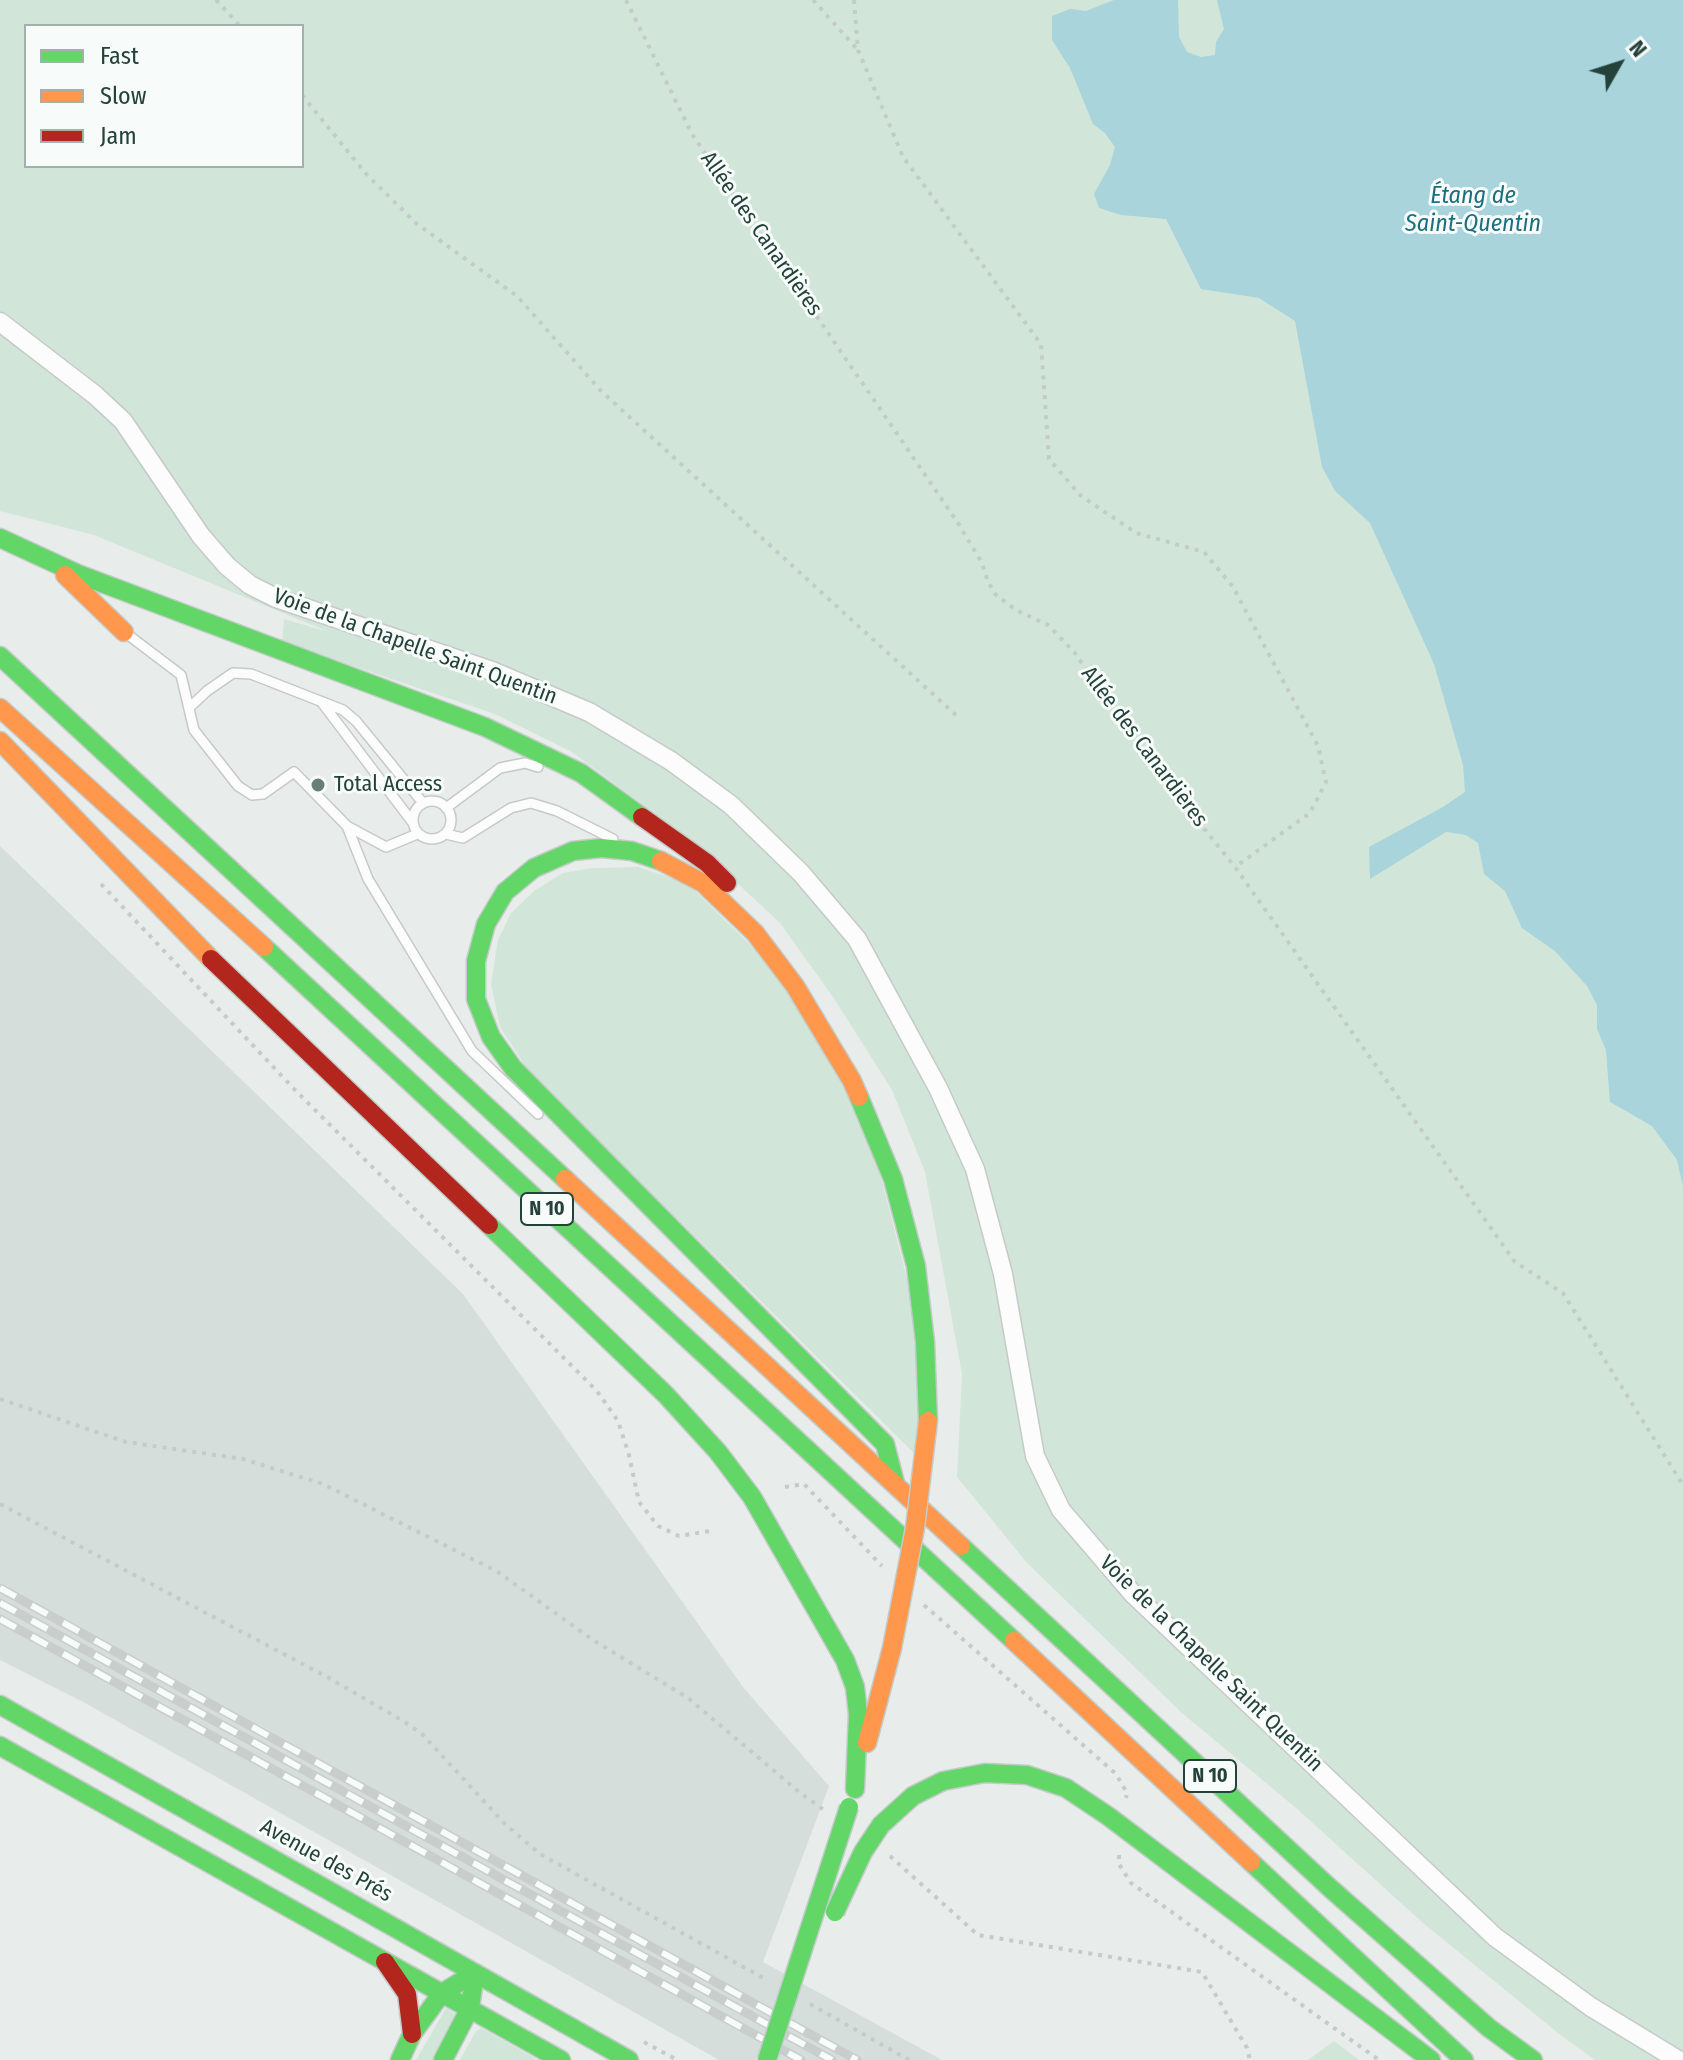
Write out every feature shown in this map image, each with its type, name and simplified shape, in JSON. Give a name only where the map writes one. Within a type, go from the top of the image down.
[{"type":"main road","points":[[0,538],[78,574],[485,727],[581,773],[707,863],[754,910],[809,977],[870,1077],[910,1177],[932,1271],[943,1351],[945,1438]]},
{"type":"main road","points":[[50,561],[124,632]]},
{"type":"main road","name":"N 10","points":[[0,656],[1330,1888],[1489,2028],[1533,2060]]},
{"type":"main road","name":"N 10","points":[[0,708],[247,932],[1464,2060]]},
{"type":"main road","points":[[0,741],[200,948],[666,1395],[718,1452],[752,1497],[845,1660],[855,1687],[858,1714],[855,1811],[833,1919],[863,1852],[881,1825],[913,1796],[943,1781],[985,1773],[1027,1775],[1066,1788],[1121,1825],[1431,2060]]},
{"type":"main road","points":[[767,2060],[855,1811],[875,1769],[898,1655],[928,1421],[925,1342],[916,1266],[893,1179],[852,1081],[795,986],[755,933],[703,883],[670,864],[632,851],[601,848],[573,851],[534,868],[505,892],[486,924],[476,961],[476,999],[491,1037],[513,1068],[885,1444],[895,1483]]},
{"type":"main road","points":[[855,1789],[931,1543],[941,1468]]},
{"type":"main road","name":"Avenue des Prés","points":[[0,1705],[629,2060]]},
{"type":"main road","points":[[0,1746],[561,2060]]},
{"type":"main road","points":[[385,1962],[407,1994],[412,2034]]},
{"type":"main road","points":[[400,2060],[412,2034],[442,1993],[475,1973]]},
{"type":"main road","points":[[443,2060],[470,2008],[475,1973]]},
{"type":"street","name":"Voie de la Chapelle Saint Quentin","points":[[0,322],[95,395],[123,421],[201,536],[227,566],[250,585],[276,598],[492,671],[589,712],[671,761],[731,805],[801,873],[857,939],[938,1088],[975,1169],[1003,1274],[1035,1456],[1061,1510],[1133,1594],[1495,1937],[1591,2007],[1678,2060]]},
{"type":"lane","points":[[124,632],[181,675],[194,730],[238,786],[252,795],[263,794],[294,772],[347,826],[386,847],[417,834]]},
{"type":"lane","points":[[190,707],[233,673],[251,674],[343,710],[356,721],[423,803]]},
{"type":"lane","points":[[321,701],[413,823],[417,834],[429,840],[439,838],[446,834],[451,822],[446,808],[437,802],[423,803],[415,811],[413,823]]},
{"type":"lane","points":[[446,808],[500,768],[525,763],[558,773],[581,773]]},
{"type":"lane","points":[[446,834],[463,838],[511,808],[531,803],[603,833],[632,851]]},
{"type":"lane","points":[[347,826],[368,879],[472,1051],[550,1125]]},
{"type":"lane","points":[[572,1144],[626,1183]]},
{"type":"path","points":[[216,0],[238,24]]},
{"type":"path","name":"Allée des Canardières","points":[[626,0],[692,134],[958,523],[982,563],[996,595],[1016,610],[1048,625],[1075,653],[1107,701],[1140,737],[1171,788],[1235,867],[1515,1262],[1563,1293],[1683,1485]]},
{"type":"path","points":[[813,0],[858,50]]},
{"type":"path","points":[[854,0],[858,50],[903,157],[1041,344],[1049,459],[1080,495],[1136,533],[1204,552],[1233,587],[1318,746],[1326,782],[1310,813],[1235,867]]},
{"type":"path","points":[[304,97],[367,175],[417,224],[517,296],[601,391],[958,717]]},
{"type":"path","points":[[101,884],[295,1090],[597,1391],[618,1421],[639,1502],[658,1526],[679,1536],[710,1531]]},
{"type":"path","points":[[0,1399],[126,1442],[243,1459],[323,1484],[498,1572],[593,1640],[688,1698],[799,1792],[825,1810]]},
{"type":"path","points":[[785,1487],[804,1484],[885,1569]]},
{"type":"path","points":[[0,1504],[329,1678],[403,1721],[422,1734],[505,1824],[540,1854],[767,1980]]},
{"type":"path","points":[[918,1600],[1116,1774],[1127,1793],[1125,1802]]},
{"type":"path","points":[[1118,1845],[1119,1864],[1131,1883],[1379,2060]]},
{"type":"path","points":[[889,1855],[978,1935],[1202,1972],[1247,2048],[1250,2060]]},
{"type":"path","points":[[806,2002],[909,2060]]},
{"type":"shaded area","points":[[0,846],[463,1294],[743,1687],[829,1786],[763,1962],[942,2060],[719,2060],[85,1703],[0,1660]]},
{"type":"green space","points":[[0,0],[1683,0],[1683,2060],[1595,2060],[1563,2037],[1423,1923],[1296,1808],[1182,1713],[1028,1564],[957,1477],[962,1374],[925,1172],[892,1090],[833,997],[780,923],[691,840],[572,752],[495,714],[282,642],[284,619],[329,632],[94,535],[0,511]]},
{"type":"green space","points":[[638,867],[687,883],[774,968],[869,1131],[919,1325],[917,1456],[530,1073],[500,1027],[491,984],[498,940],[511,913],[534,891],[563,873],[592,868]]},
{"type":"green space","points":[[446,2008],[455,2014],[435,2060],[416,2060]]},
{"type":"green space","points":[[481,2028],[538,2060],[460,2060],[476,2031]]},
{"type":"green space","points":[[1334,2041],[1359,2060],[1308,2060]]},
{"type":"water","name":"Étang de Saint-Quentin","points":[[1114,0],[1178,0],[1179,37],[1187,52],[1201,57],[1215,55],[1216,42],[1224,29],[1217,0],[1683,0],[1683,1186],[1677,1160],[1652,1126],[1610,1102],[1606,1050],[1597,1029],[1597,1005],[1587,986],[1555,951],[1522,928],[1505,891],[1484,874],[1478,843],[1466,835],[1446,832],[1370,879],[1369,847],[1465,792],[1463,765],[1434,664],[1370,523],[1335,491],[1322,467],[1295,321],[1259,298],[1201,289],[1166,219],[1121,215],[1099,208],[1094,194],[1110,165],[1115,147],[1105,133],[1093,124],[1070,68],[1052,40],[1052,16],[1070,9],[1086,11]]},
{"type":"railway","points":[[0,1588],[857,2060]]},
{"type":"railway","points":[[0,1603],[832,2060]]},
{"type":"railway","points":[[0,1619],[801,2060]]},
{"type":"traffic: fast","points":[[0,538],[78,574],[485,727],[581,773],[642,817]]},
{"type":"traffic: fast","points":[[0,656],[565,1179]]},
{"type":"traffic: fast","points":[[661,861],[632,851],[601,848],[573,851],[534,868],[505,892],[486,924],[476,961],[476,999],[491,1037],[513,1068],[885,1444],[895,1483]]},
{"type":"traffic: fast","points":[[264,947],[1014,1641]]},
{"type":"traffic: fast","points":[[859,1097],[893,1179],[916,1266],[925,1342],[928,1421]]},
{"type":"traffic: fast","points":[[489,1225],[666,1395],[718,1452],[752,1497],[845,1660],[855,1687],[858,1714],[855,1789]]},
{"type":"traffic: fast","points":[[961,1546],[1330,1888],[1489,2028],[1533,2060]]},
{"type":"traffic: fast","points":[[0,1705],[629,2060]]},
{"type":"traffic: fast","points":[[0,1746],[561,2060]]},
{"type":"traffic: fast","points":[[881,1825],[913,1796],[943,1781],[985,1773],[1027,1775],[1066,1788],[1108,1816],[1431,2060]]},
{"type":"traffic: fast","points":[[767,2060],[849,1807]]},
{"type":"traffic: fast","points":[[835,1912],[863,1852],[881,1825]]},
{"type":"traffic: fast","points":[[1251,1862],[1464,2060]]},
{"type":"traffic: fast","points":[[400,2060],[412,2034],[442,1993],[475,1973]]},
{"type":"traffic: fast","points":[[443,2060],[470,2008],[475,1973]]},
{"type":"traffic: slow","points":[[65,575],[124,632]]},
{"type":"traffic: slow","points":[[0,708],[264,947]]},
{"type":"traffic: slow","points":[[0,741],[211,959]]},
{"type":"traffic: slow","points":[[661,861],[703,883],[755,933],[795,986],[859,1097]]},
{"type":"traffic: slow","points":[[565,1179],[961,1546]]},
{"type":"traffic: slow","points":[[892,1648],[915,1528],[928,1421]]},
{"type":"traffic: slow","points":[[1014,1641],[1251,1862]]},
{"type":"traffic: slow","points":[[867,1743],[892,1648]]},
{"type":"traffic: jam","points":[[642,817],[707,863],[727,883]]},
{"type":"traffic: jam","points":[[211,959],[489,1225]]},
{"type":"traffic: jam","points":[[385,1962],[407,1994],[412,2034]]},
{"type":"place","name":"Total Access","points":[[318,785]]}]
